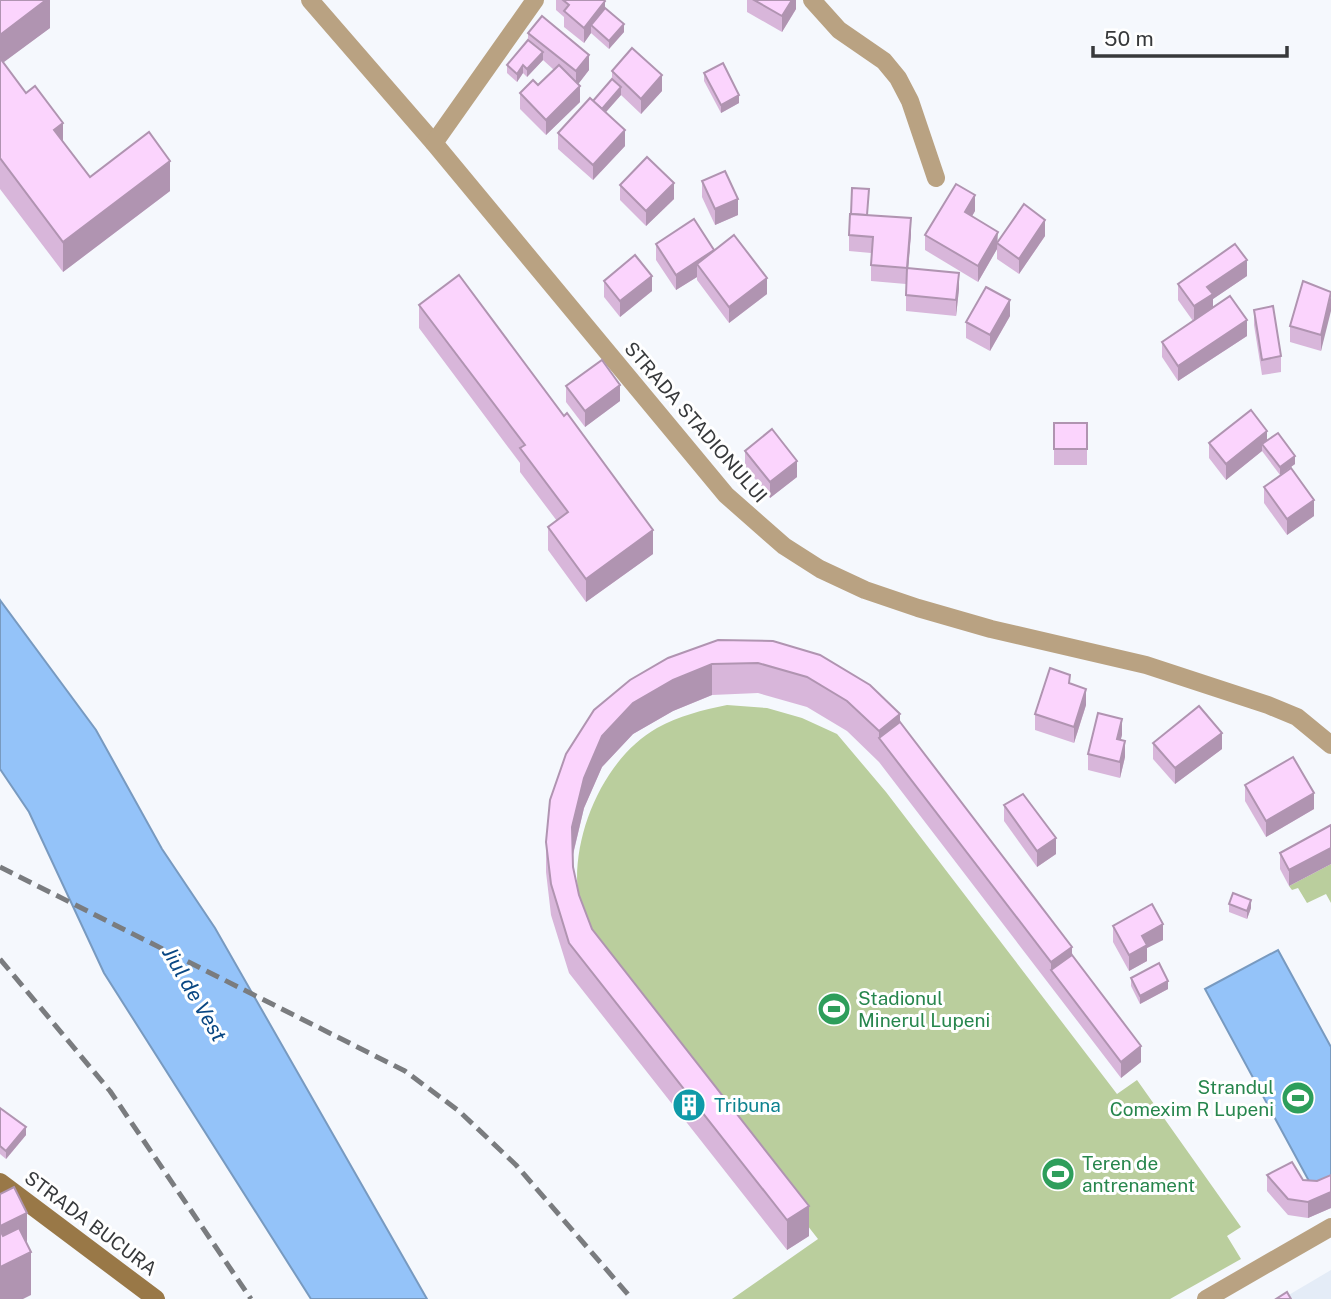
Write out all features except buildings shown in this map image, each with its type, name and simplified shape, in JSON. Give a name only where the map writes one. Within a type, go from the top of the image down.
[{"type":"main road","name":"STRADA BUCURA","points":[[4,1190],[156,1299]]},
{"type":"street","name":"STRADA STADIONULUI","points":[[310,0],[434,143],[726,495],[784,546],[820,569],[865,590],[918,608],[991,629],[1146,666],[1268,705],[1297,717],[1331,745]]},
{"type":"street","points":[[434,143],[535,0]]},
{"type":"street","points":[[812,0],[839,30],[884,61],[898,78],[910,101],[936,178]]},
{"type":"street","points":[[1206,1299],[1331,1227]]},
{"type":"shaded area","points":[[1331,1270],[1331,1299],[1282,1299]]},
{"type":"green space","points":[[727,705],[767,708],[802,718],[837,734],[886,792],[1117,1094],[1137,1080],[1241,1227],[1227,1236],[1241,1259],[1170,1299],[732,1299],[818,1239],[597,955],[581,911],[577,872],[586,824],[595,800],[621,758],[638,741],[665,724]]},
{"type":"green space","points":[[1331,864],[1331,903],[1326,894],[1307,903],[1298,888],[1292,890],[1289,886]]},
{"type":"water","name":"Jiul de Vest","points":[[0,600],[96,730],[162,849],[215,928],[427,1299],[311,1299],[104,973],[29,812],[0,769]]},
{"type":"water","name":"Strandul Comexim R Lupeni","points":[[1278,950],[1331,1047],[1331,1187],[1316,1194],[1205,989]]},
{"type":"railway","points":[[0,867],[405,1071],[459,1111],[516,1165],[632,1299]]},
{"type":"railway","points":[[0,959],[110,1091],[251,1299]]},
{"type":"place","name":"Stadionul Minerul Lupeni","points":[[834,1009]]},
{"type":"place","name":"Strandul Comexim R Lupeni","points":[[1298,1098]]},
{"type":"place","name":"Tribuna","points":[[689,1105]]},
{"type":"place","name":"Teren de antrenament","points":[[1058,1174]]}]
